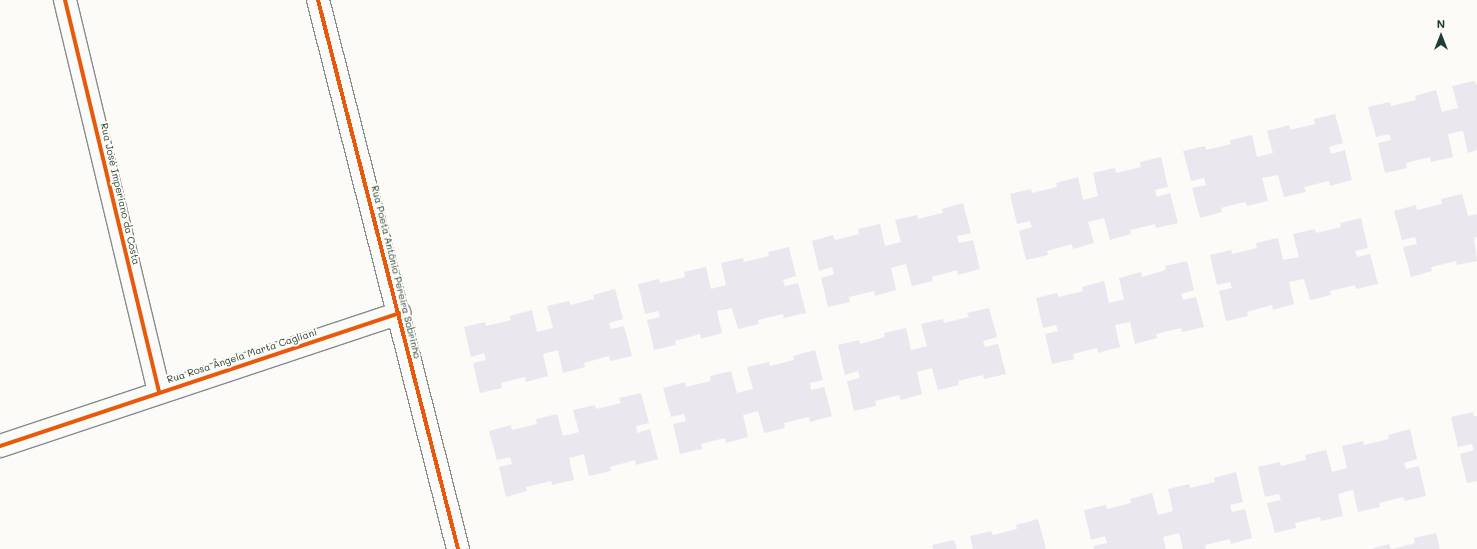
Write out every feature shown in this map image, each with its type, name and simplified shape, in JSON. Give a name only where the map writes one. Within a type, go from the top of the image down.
[{"type":"street","name":"Rua José Imperiano da Costa","points":[[65,0],[159,392]]},
{"type":"street","name":"Rua Poeta Antônio Pereira Sobrinho","points":[[318,0],[458,549]]},
{"type":"street","name":"Rua Rosa Ângela Marta Cagliani","points":[[0,446],[398,313]]},
{"type":"building","points":[[1474,81],[1477,85],[1477,150],[1468,153],[1463,131],[1448,134],[1453,157],[1431,162],[1430,157],[1406,163],[1407,168],[1385,173],[1378,143],[1391,140],[1389,134],[1376,137],[1368,107],[1390,102],[1391,106],[1416,100],[1415,96],[1436,90],[1442,112],[1458,108],[1452,86]]},
{"type":"building","points":[[1335,114],[1343,143],[1329,147],[1331,154],[1345,150],[1352,180],[1330,186],[1329,181],[1304,187],[1306,192],[1284,197],[1278,175],[1262,178],[1268,201],[1247,206],[1245,202],[1221,208],[1222,212],[1200,218],[1192,188],[1206,185],[1204,178],[1191,181],[1183,151],[1205,146],[1206,150],[1231,144],[1230,140],[1252,135],[1257,157],[1273,153],[1267,131],[1289,125],[1290,130],[1315,124],[1314,119]]},
{"type":"building","points":[[1161,157],[1168,187],[1155,190],[1157,197],[1170,193],[1178,223],[1156,228],[1155,224],[1130,230],[1131,234],[1110,240],[1104,218],[1088,222],[1094,243],[1073,249],[1072,244],[1047,251],[1048,255],[1026,260],[1019,231],[1032,227],[1030,221],[1017,224],[1010,194],[1031,189],[1032,193],[1057,187],[1056,183],[1078,177],[1083,200],[1098,196],[1093,173],[1115,168],[1116,173],[1141,167],[1140,162]]},
{"type":"building","points":[[1462,194],[1468,216],[1477,214],[1477,237],[1474,238],[1477,261],[1457,265],[1456,261],[1431,267],[1432,271],[1411,277],[1403,247],[1417,244],[1415,237],[1402,240],[1394,211],[1416,205],[1417,210],[1442,204],[1441,199]]},
{"type":"building","points":[[963,203],[971,233],[957,236],[959,243],[973,240],[980,269],[958,275],[957,270],[932,277],[933,281],[912,286],[906,264],[891,268],[896,290],[875,296],[874,291],[849,297],[850,302],[828,307],[821,278],[834,274],[832,267],[819,271],[812,241],[833,235],[835,240],[859,234],[858,229],[880,224],[885,246],[901,242],[895,220],[917,215],[918,219],[943,213],[942,209]]},
{"type":"building","points":[[1361,218],[1368,248],[1355,251],[1357,257],[1370,254],[1378,284],[1356,289],[1355,285],[1330,291],[1331,295],[1310,300],[1304,279],[1289,282],[1294,304],[1273,310],[1272,305],[1247,312],[1248,316],[1226,321],[1219,291],[1232,288],[1230,282],[1217,285],[1210,255],[1231,250],[1232,254],[1257,248],[1256,243],[1278,238],[1283,260],[1299,257],[1293,234],[1315,229],[1316,233],[1341,227],[1340,223]]},
{"type":"building","points":[[789,247],[796,276],[783,280],[785,286],[798,283],[806,313],[784,318],[783,314],[758,320],[759,324],[738,329],[732,308],[717,311],[722,333],[701,339],[700,334],[675,341],[676,345],[654,350],[647,320],[660,317],[658,311],[645,314],[638,284],[659,279],[660,283],[685,277],[684,272],[706,267],[711,289],[726,285],[721,263],[743,258],[744,262],[769,256],[768,252]]},
{"type":"building","points":[[1187,261],[1194,290],[1181,294],[1183,300],[1196,297],[1204,327],[1182,332],[1181,328],[1156,334],[1157,338],[1135,344],[1130,322],[1115,325],[1120,347],[1098,353],[1097,348],[1073,354],[1074,359],[1052,364],[1045,334],[1058,331],[1056,325],[1043,328],[1036,298],[1057,293],[1058,297],[1083,291],[1082,287],[1104,281],[1109,303],[1124,299],[1119,278],[1141,272],[1142,277],[1166,270],[1165,266]]},
{"type":"building","points":[[615,289],[623,319],[609,323],[611,329],[624,326],[632,356],[610,361],[609,356],[584,363],[585,367],[563,373],[558,350],[543,354],[548,376],[526,382],[525,377],[501,383],[502,388],[480,393],[473,363],[486,360],[484,353],[471,357],[464,327],[485,322],[486,326],[511,320],[510,316],[532,310],[537,332],[553,328],[547,306],[569,301],[570,305],[594,299],[593,295]]},
{"type":"building","points":[[989,308],[997,337],[983,341],[985,347],[998,344],[1006,374],[984,379],[983,375],[958,381],[959,385],[938,390],[932,368],[917,372],[922,394],[901,400],[899,395],[875,401],[876,406],[854,411],[847,381],[860,378],[858,371],[845,375],[838,345],[859,340],[860,344],[885,337],[884,333],[906,328],[911,350],[927,346],[921,324],[943,319],[944,323],[969,317],[967,313]]},
{"type":"building","points":[[815,350],[823,380],[810,383],[811,390],[824,387],[832,416],[810,422],[809,417],[784,423],[785,428],[764,433],[758,411],[743,415],[748,437],[726,443],[725,438],[701,444],[702,449],[680,454],[673,424],[686,421],[684,414],[671,417],[663,388],[685,382],[686,387],[711,381],[710,376],[731,371],[737,393],[753,389],[747,367],[769,362],[770,366],[794,360],[793,356]]},
{"type":"building","points":[[641,393],[649,423],[636,426],[637,433],[650,429],[658,459],[636,465],[635,460],[610,467],[611,471],[589,476],[584,454],[569,458],[574,480],[552,485],[551,481],[526,487],[527,491],[506,497],[499,467],[512,464],[510,457],[497,460],[489,431],[511,425],[512,430],[537,424],[536,419],[557,414],[563,436],[579,432],[573,410],[595,405],[596,409],[621,403],[619,398]]},
{"type":"building","points":[[1473,412],[1474,416],[1477,416],[1477,481],[1467,483],[1460,454],[1474,450],[1472,444],[1458,447],[1451,417]]},
{"type":"building","points":[[1410,429],[1417,459],[1404,463],[1406,469],[1419,466],[1426,496],[1405,501],[1403,497],[1379,503],[1380,507],[1358,512],[1353,490],[1338,494],[1343,516],[1321,521],[1320,517],[1295,523],[1296,528],[1275,533],[1267,503],[1281,500],[1279,494],[1265,497],[1258,467],[1280,462],[1281,466],[1306,460],[1305,455],[1326,450],[1332,472],[1347,468],[1342,446],[1363,441],[1364,445],[1389,439],[1388,435]]},
{"type":"building","points":[[1236,472],[1243,502],[1230,505],[1232,512],[1245,509],[1252,538],[1231,544],[1230,539],[1205,545],[1206,549],[1183,549],[1179,533],[1163,537],[1166,549],[1094,549],[1093,546],[1107,543],[1105,536],[1091,540],[1084,510],[1106,505],[1107,509],[1131,503],[1130,499],[1152,493],[1158,515],[1173,511],[1168,489],[1189,484],[1190,488],[1215,482],[1214,478]]},
{"type":"building","points":[[1038,519],[1046,549],[973,549],[970,536],[991,531],[993,535],[1017,529],[1016,525]]},
{"type":"building","points":[[1436,533],[1440,549],[1393,549],[1415,543],[1414,538]]},
{"type":"building","points":[[954,540],[957,549],[933,549],[932,545]]},
{"type":"building","points":[[1389,544],[1391,549],[1373,548]]},
{"type":"cycle path","points":[[65,0],[159,392]]},
{"type":"cycle path","points":[[318,0],[458,549]]},
{"type":"cycle path","points":[[0,446],[399,313]]}]
